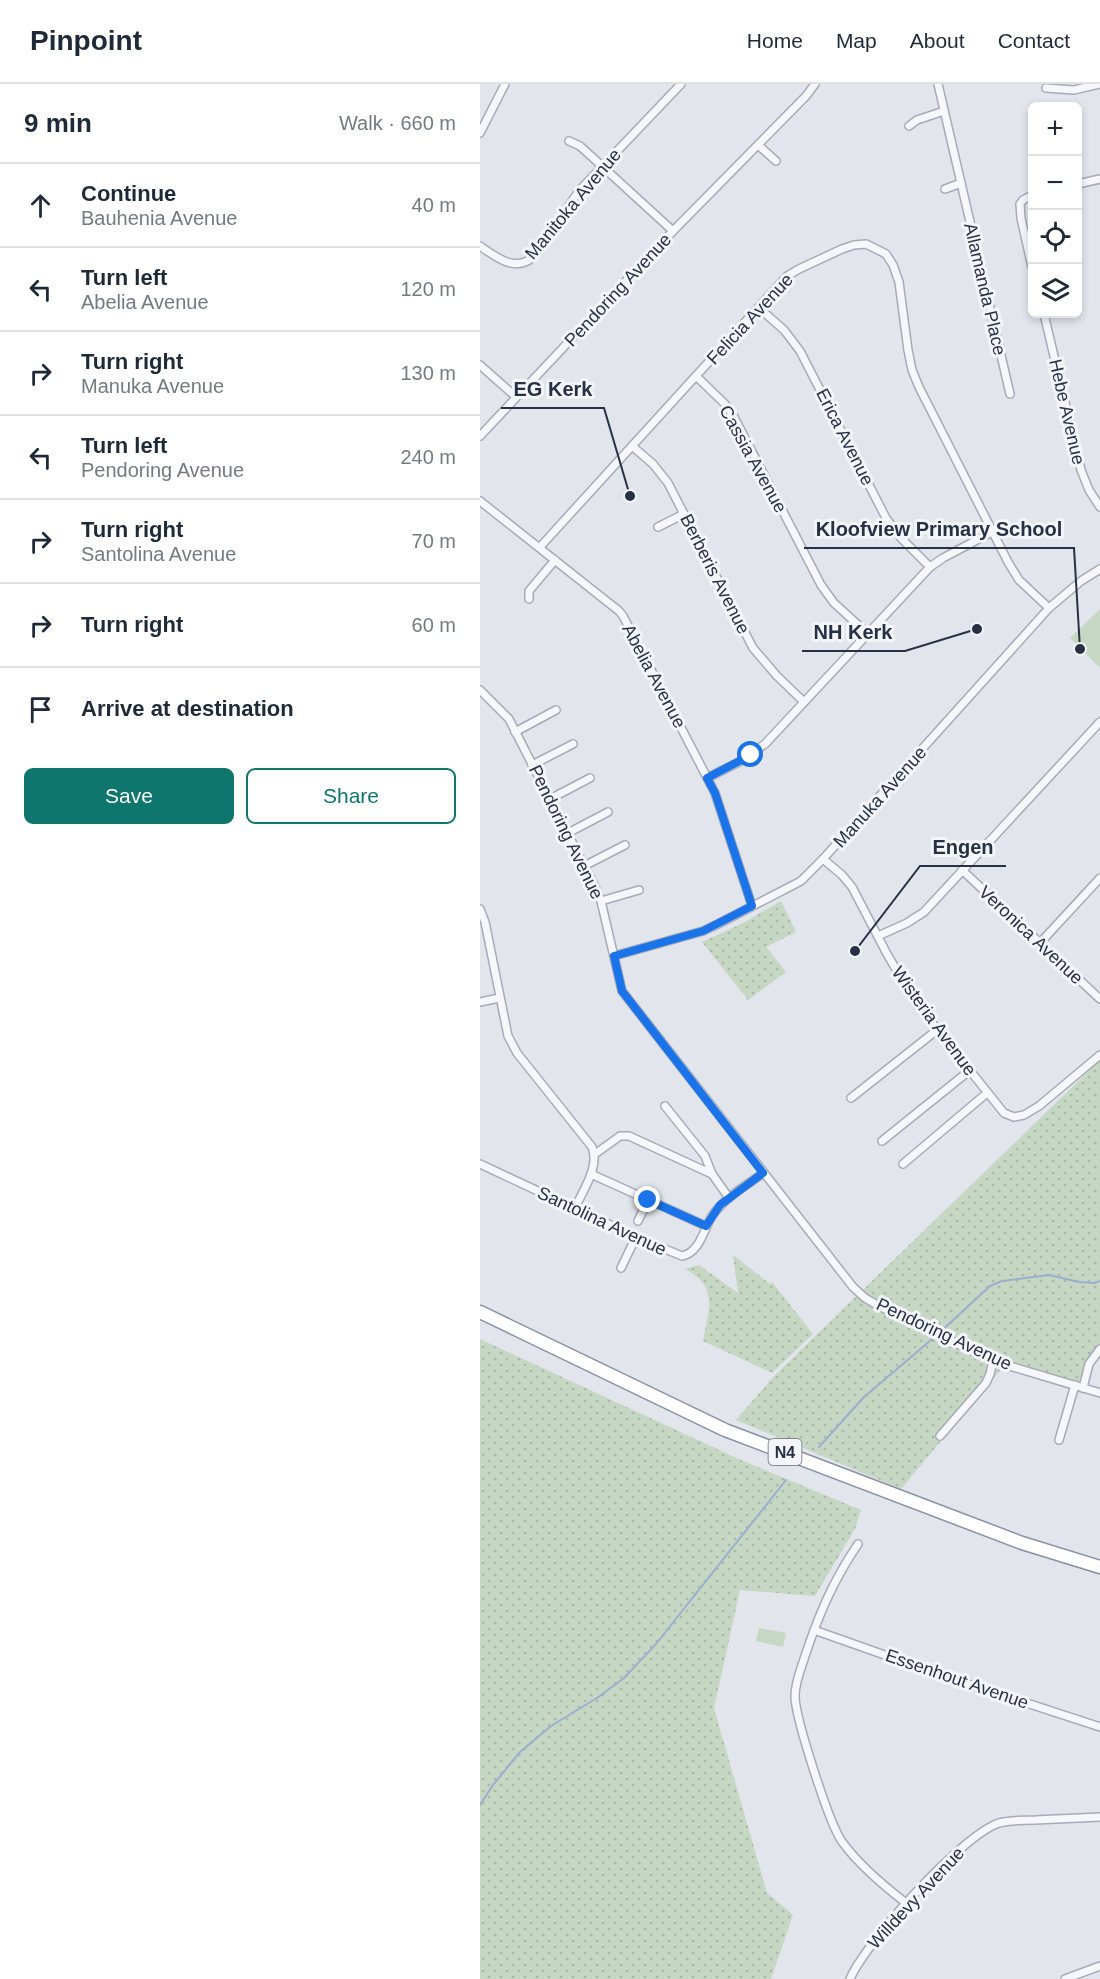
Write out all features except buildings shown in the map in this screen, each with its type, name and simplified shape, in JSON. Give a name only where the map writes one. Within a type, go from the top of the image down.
[{"type":"highway","name":"N4","points":[[480,1312],[725,1430],[1022,1543],[1100,1567]]},
{"type":"street","points":[[480,133],[505,84]]},
{"type":"street","name":"Manitoka Avenue","points":[[480,246],[508,263],[526,263],[532,258],[579,191],[681,84]]},
{"type":"street","name":"Pendoring Avenue","points":[[480,436],[815,84]]},
{"type":"street","name":"Allamanda Place","points":[[938,84],[1010,394]]},
{"type":"street","points":[[1046,88],[1074,90],[1099,84]]},
{"type":"street","points":[[909,126],[917,120],[944,111]]},
{"type":"street","points":[[569,141],[580,146],[602,165],[673,231]]},
{"type":"street","points":[[758,145],[776,161]]},
{"type":"street","points":[[1082,183],[1100,179]]},
{"type":"street","points":[[945,189],[961,183]]},
{"type":"street","points":[[1028,197],[1020,204],[1031,264]]},
{"type":"street","name":"Felicia Avenue","points":[[540,547],[787,276],[842,249],[866,244],[886,254],[893,265],[899,282],[912,370],[992,531],[1018,580],[1049,608]]},
{"type":"street","name":"Erica Avenue","points":[[759,308],[784,330],[800,351],[886,518],[901,538],[930,567]]},
{"type":"street","name":"Hebe Avenue","points":[[1045,318],[1084,482],[1100,507]]},
{"type":"street","points":[[480,365],[516,397]]},
{"type":"street","name":"Cassia Avenue","points":[[696,376],[725,404],[734,417],[821,585],[834,603],[867,633]]},
{"type":"street","name":"Berberis Avenue","points":[[632,446],[662,475],[753,648],[803,701]]},
{"type":"street","name":"Abelia Avenue","points":[[480,501],[623,616],[715,793],[752,906]]},
{"type":"street","points":[[658,527],[684,514]]},
{"type":"street","points":[[707,778],[751,755],[776,732],[930,567],[992,531]]},
{"type":"street","points":[[529,599],[529,591],[555,560]]},
{"type":"street","name":"Manuka Avenue","points":[[614,956],[703,931],[801,881],[1049,608],[1081,581],[1100,569]]},
{"type":"street","name":"Pendoring Avenue","points":[[480,690],[504,712],[601,901],[622,991],[858,1292],[879,1306],[993,1361],[1100,1393]]},
{"type":"street","points":[[515,732],[556,710]]},
{"type":"street","points":[[878,936],[907,923],[924,912],[1100,722]]},
{"type":"street","points":[[532,765],[573,744]]},
{"type":"street","points":[[550,799],[590,778]]},
{"type":"street","points":[[568,833],[608,812]]},
{"type":"street","points":[[584,866],[625,845]]},
{"type":"street","name":"Wisteria Avenue","points":[[823,859],[852,887],[904,984],[1000,1110],[1014,1117],[1024,1115],[1039,1106],[1100,1055]]},
{"type":"street","name":"Veronica Avenue","points":[[962,870],[1100,999]]},
{"type":"street","points":[[1040,943],[1100,878]]},
{"type":"street","points":[[601,901],[639,890]]},
{"type":"street","points":[[480,909],[508,1036],[517,1053],[592,1147],[595,1154],[596,1161],[575,1208]]},
{"type":"street","points":[[480,1002],[500,998]]},
{"type":"street","points":[[851,1098],[937,1030]]},
{"type":"street","points":[[882,1141],[969,1071]]},
{"type":"street","points":[[903,1164],[987,1093]]},
{"type":"street","points":[[665,1106],[705,1156],[712,1174],[729,1198]]},
{"type":"street","points":[[595,1154],[620,1136],[629,1136],[712,1174]]},
{"type":"street","name":"Santolina Avenue","points":[[480,1164],[678,1255],[687,1255],[698,1244],[706,1226],[720,1205],[763,1173]]},
{"type":"street","points":[[591,1174],[706,1226]]},
{"type":"street","points":[[638,1221],[648,1200]]},
{"type":"street","points":[[621,1268],[636,1236]]},
{"type":"street","points":[[1059,1440],[1089,1364],[1100,1349]]},
{"type":"street","points":[[940,1436],[986,1383],[993,1361]]},
{"type":"street","points":[[858,1544],[832,1585],[796,1684],[795,1697],[831,1821],[842,1842],[906,1904]]},
{"type":"street","name":"Essenhout Avenue","points":[[814,1630],[1100,1727]]},
{"type":"street","name":"Willdevy Avenue","points":[[850,1979],[866,1953],[906,1904],[954,1854],[993,1825],[1011,1821],[1100,1817]]},
{"type":"street","points":[[1065,1979],[1100,1966]]},
{"type":"green space","points":[[1100,609],[1100,668],[1070,638]]},
{"type":"green space","points":[[781,901],[796,932],[766,947],[786,972],[748,1000],[702,942],[743,923]]},
{"type":"green space","points":[[1100,1060],[1100,1351],[1096,1354],[1084,1394],[1002,1368],[901,1489],[736,1420],[773,1377]]},
{"type":"green space","points":[[733,1255],[770,1284],[772,1282],[813,1334],[772,1373],[703,1341],[709,1309],[707,1291],[696,1276],[685,1269],[699,1265],[738,1293]]},
{"type":"green space","points":[[480,1339],[741,1460],[861,1510],[855,1529],[815,1596],[740,1590],[714,1708],[767,1893],[793,1915],[771,1979],[480,1979]]},
{"type":"green space","points":[[759,1628],[786,1633],[783,1647],[756,1641]]},
{"type":"waterway","points":[[819,1447],[863,1398],[990,1286],[1002,1281],[1049,1275],[1079,1282],[1100,1281]]},
{"type":"waterway","points":[[480,1805],[520,1752],[551,1726],[597,1698],[624,1678],[656,1644],[786,1480]]},
{"type":"place","name":"EG Kerk","points":[[630,496]]},
{"type":"place","name":"NH Kerk","points":[[977,629]]},
{"type":"place","name":"Kloofview Primary School","points":[[1080,649]]},
{"type":"place","name":"Engen","points":[[855,951]]},
{"type":"route","points":[[648,1200],[706,1226],[720,1205],[763,1173],[622,991],[614,956],[703,931],[752,906],[715,793],[707,778],[751,755]]}]
